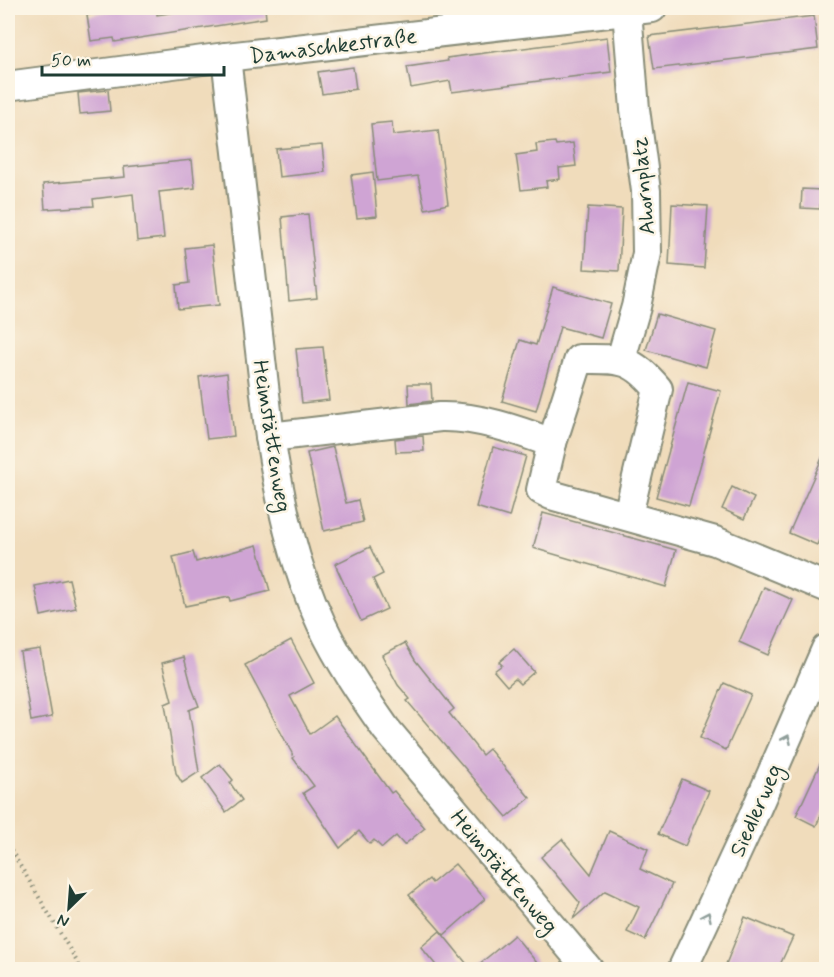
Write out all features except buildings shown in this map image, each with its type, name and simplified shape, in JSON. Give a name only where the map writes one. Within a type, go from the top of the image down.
[{"type":"street","name":"Damaschkestraße","points":[[14,85],[226,57],[640,9]]},
{"type":"street","name":"Ahornplatz","points":[[621,359],[636,308],[647,253],[646,190],[635,109],[640,9]]},
{"type":"street","name":"Heimstättenweg","points":[[226,57],[279,498],[304,581],[321,624],[356,687],[386,729],[589,969]]},
{"type":"street","points":[[628,515],[657,389],[643,371],[621,359],[579,359],[552,443],[541,490],[551,495],[715,540],[826,587]]},
{"type":"street","points":[[270,437],[441,417],[460,417],[525,433],[552,443]]},
{"type":"street","name":"Siedlerweg","points":[[682,969],[826,649]]},
{"type":"path","points":[[821,298],[826,300]]},
{"type":"path","points":[[8,845],[82,969]]}]
